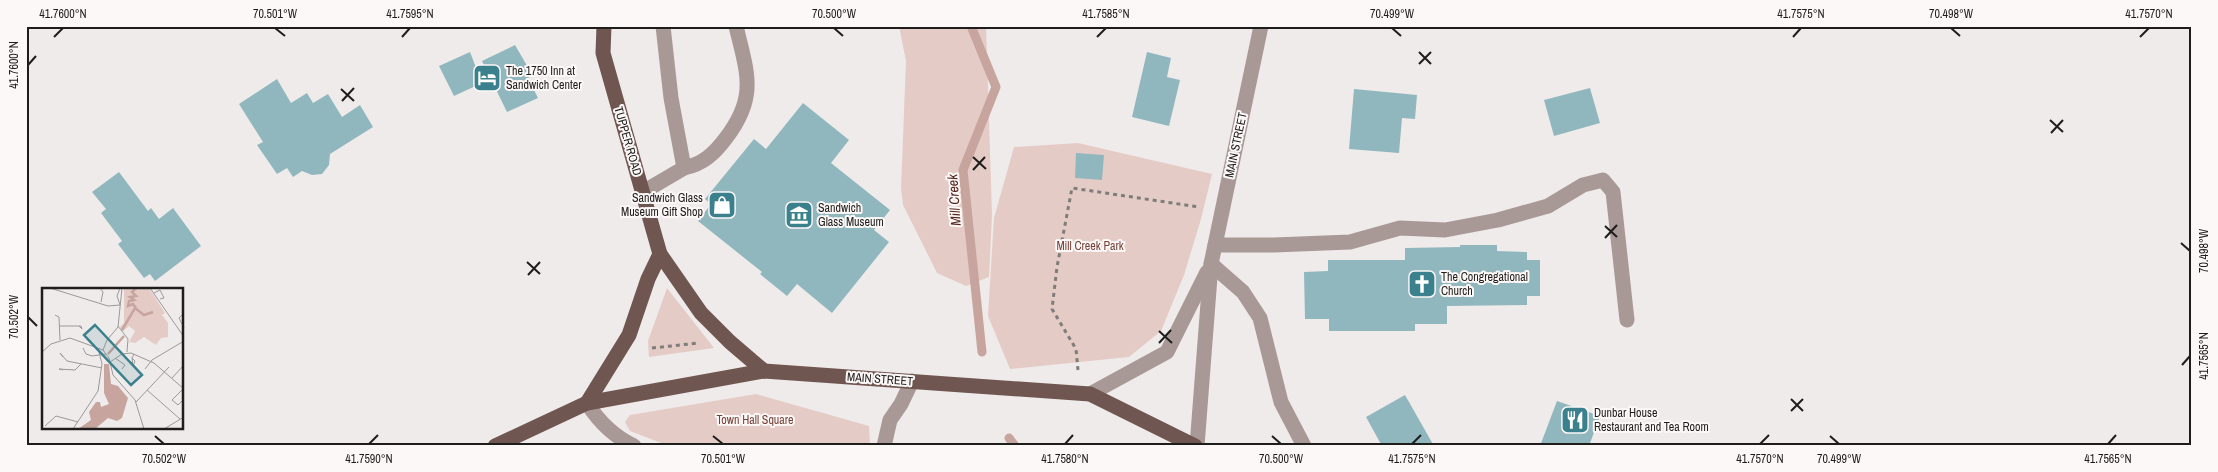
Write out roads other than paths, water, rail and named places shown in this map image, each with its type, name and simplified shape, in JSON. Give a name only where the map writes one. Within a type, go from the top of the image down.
[{"type":"main road","name":"TUPPER ROAD","points":[[604,26],[603,53],[660,254],[701,313],[730,342],[764,371]]},
{"type":"main road","points":[[586,403],[629,335],[648,279],[660,254]]},
{"type":"main road","name":"MAIN STREET","points":[[495,446],[586,403],[764,371],[1085,394]]},
{"type":"main road","points":[[1085,394],[1196,446]]},
{"type":"street","points":[[663,26],[671,98],[684,168]]},
{"type":"street","points":[[643,192],[684,168],[697,165],[715,153],[738,123],[748,98],[747,70],[736,26]]},
{"type":"street","name":"MAIN STREET","points":[[1196,446],[1211,264],[1261,26]]},
{"type":"street","points":[[1215,245],[1350,242],[1400,228],[1445,230],[1498,220],[1548,206],[1582,185],[1603,180],[1613,192],[1627,320]]},
{"type":"street","points":[[1211,264],[1243,292],[1260,318],[1281,402],[1304,446]]},
{"type":"street","name":"MAIN STREET","points":[[1085,394],[1168,352],[1211,264]]},
{"type":"street","points":[[884,446],[890,420],[901,404],[912,381]]},
{"type":"street","points":[[586,403],[611,433],[634,446]]},
{"type":"waterway","name":"Mill Creek","points":[[971,26],[996,87],[963,170],[982,352]]},
{"type":"waterway","points":[[1009,438],[1015,446]]},
{"type":"place","name":"The 1750 Inn at Sandwich Center","points":[[487,78]]},
{"type":"place","name":"Sandwich Glass Museum Gift Shop","points":[[722,205]]},
{"type":"place","name":"Sandwich Glass Museum","points":[[799,215]]},
{"type":"place","name":"The Congregational Church","points":[[1422,284]]},
{"type":"place","name":"Dunbar House Restaurant and Tea Room","points":[[1575,420]]},
{"type":"park label","name":"Mill Creek Park","points":[[1090,246]]},
{"type":"park label","name":"Town Hall Square","points":[[755,420]]}]
